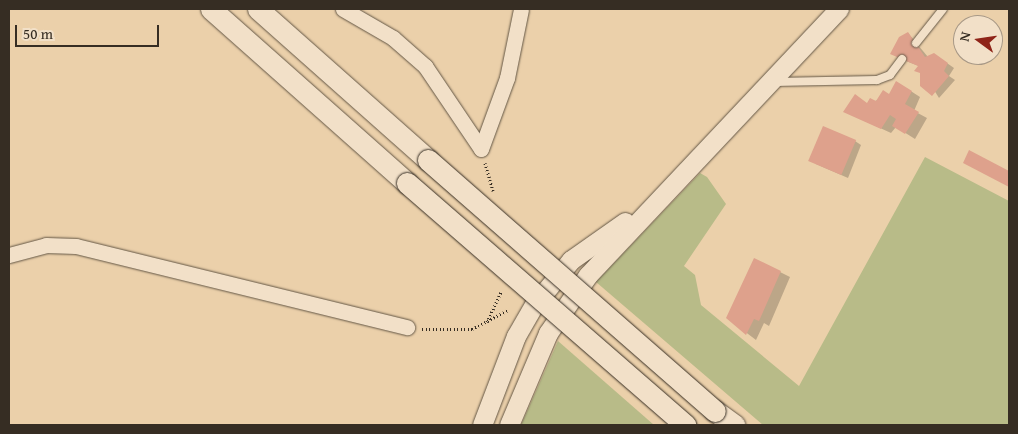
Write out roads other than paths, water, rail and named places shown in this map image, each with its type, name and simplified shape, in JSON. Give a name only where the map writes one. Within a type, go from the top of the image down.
[{"type":"main road","points":[[211,9],[407,184],[685,425]]},
{"type":"main road","points":[[258,9],[715,411],[734,425]]},
{"type":"street","points":[[343,9],[393,38],[425,66],[481,150],[507,78],[522,9]]},
{"type":"street","points":[[510,425],[548,333],[566,304],[657,199],[839,9]]},
{"type":"street","points":[[482,425],[516,336],[534,305],[572,260],[657,199]]},
{"type":"street","points":[[9,255],[46,245],[76,246],[407,327]]},
{"type":"lane","points":[[916,43],[943,9]]},
{"type":"lane","points":[[769,82],[878,80],[890,75],[902,60]]}]
